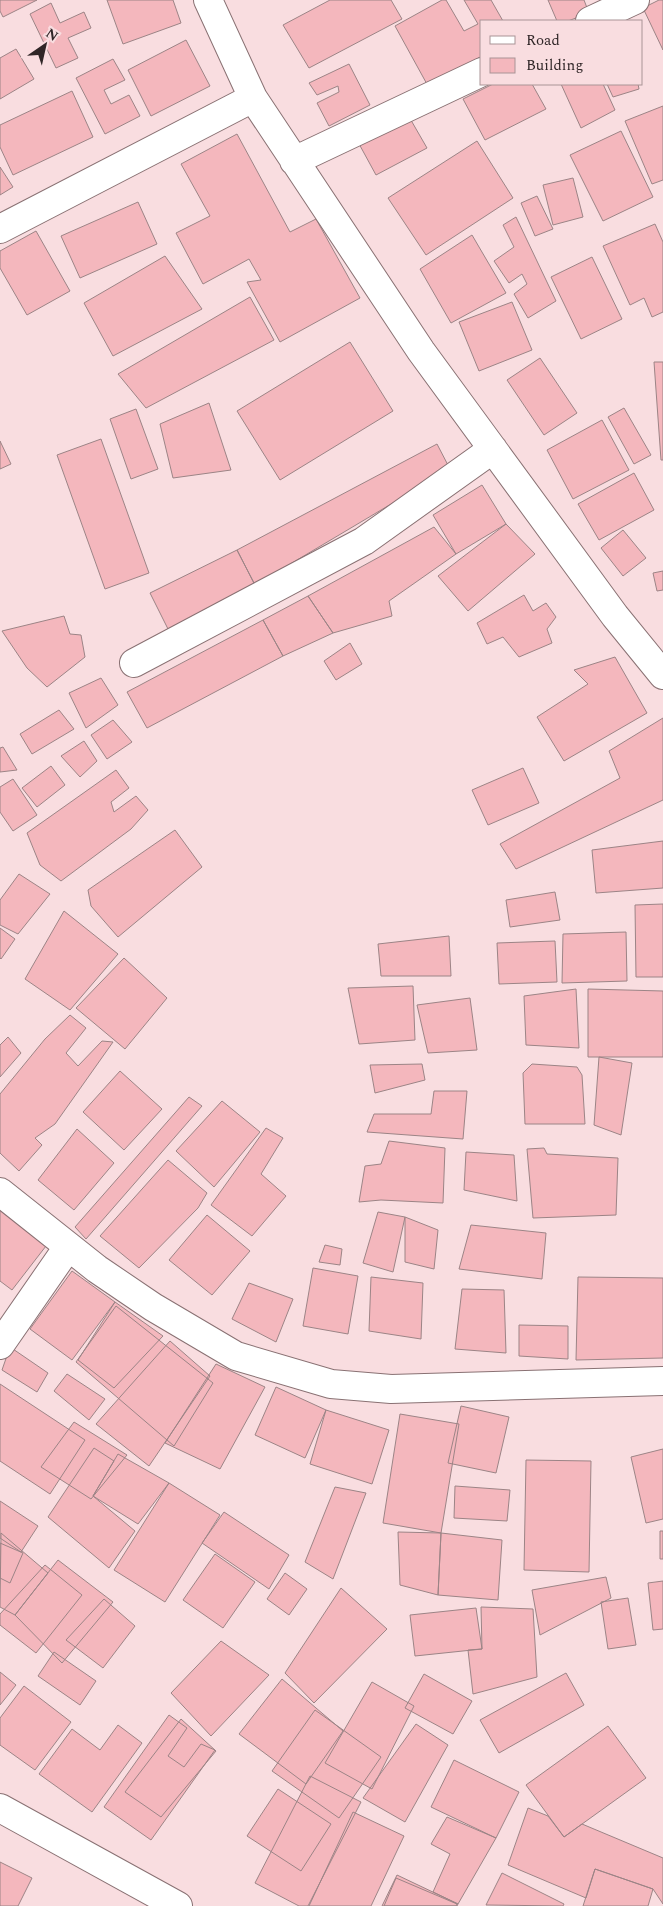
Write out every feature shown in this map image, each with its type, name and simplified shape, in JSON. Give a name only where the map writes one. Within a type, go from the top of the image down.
[{"type":"street","points":[[208,0],[253,98],[421,351],[615,616],[663,674]]},
{"type":"street","points":[[592,20],[635,0]]},
{"type":"street","points":[[294,161],[480,73]]},
{"type":"street","points":[[0,230],[253,98]]},
{"type":"street","points":[[134,663],[364,541],[493,449]]},
{"type":"street","points":[[0,1192],[97,1270],[153,1307],[236,1356],[331,1384],[391,1389],[663,1381]]},
{"type":"street","points":[[0,1345],[68,1247]]},
{"type":"street","points":[[0,1808],[178,1906]]},
{"type":"building","points":[[0,0],[37,0],[3,17],[0,11]]},
{"type":"building","points":[[107,0],[173,0],[181,23],[123,44]]},
{"type":"building","points":[[330,0],[391,0],[402,19],[309,68],[283,25]]},
{"type":"building","points":[[442,0],[446,0],[464,31],[478,24],[464,0],[491,0],[502,20],[480,20],[480,57],[428,86],[395,26]]},
{"type":"building","points":[[548,0],[584,0],[589,13],[571,20],[557,20]]},
{"type":"building","points":[[663,0],[663,50],[643,8]]},
{"type":"building","points":[[51,3],[60,23],[84,12],[91,28],[68,38],[78,58],[56,68],[30,14]]},
{"type":"building","points":[[186,40],[210,86],[151,116],[128,70]]},
{"type":"building","points":[[16,49],[34,79],[0,99],[0,58]]},
{"type":"building","points":[[113,59],[125,80],[104,90],[111,104],[129,95],[140,116],[105,134],[76,78]]},
{"type":"building","points":[[349,64],[370,105],[329,126],[317,103],[339,92],[338,86],[317,95],[309,83]]},
{"type":"building","points":[[491,85],[533,85],[546,109],[485,140],[463,99]]},
{"type":"building","points":[[561,85],[603,85],[615,110],[581,128]]},
{"type":"building","points":[[607,85],[638,85],[639,89],[613,97]]},
{"type":"building","points":[[72,91],[93,137],[13,175],[0,147],[0,125]]},
{"type":"building","points":[[663,106],[663,180],[652,184],[625,121]]},
{"type":"building","points":[[408,115],[427,148],[376,175],[358,142]]},
{"type":"building","points":[[621,131],[653,197],[603,221],[570,155]]},
{"type":"building","points":[[237,134],[290,232],[316,219],[360,298],[280,342],[247,282],[261,280],[249,259],[203,284],[176,233],[210,216],[181,164]]},
{"type":"building","points":[[477,141],[513,198],[426,255],[388,198]]},
{"type":"building","points":[[0,167],[13,187],[0,195]]},
{"type":"building","points":[[573,178],[583,217],[553,225],[543,185]]},
{"type":"building","points":[[537,196],[553,229],[535,236],[521,203]]},
{"type":"building","points":[[138,202],[157,244],[80,278],[61,236]]},
{"type":"building","points":[[516,217],[556,301],[528,318],[514,294],[527,284],[522,274],[509,283],[494,261],[514,247],[503,225]]},
{"type":"building","points":[[655,224],[663,242],[663,312],[652,317],[644,298],[630,305],[603,246]]},
{"type":"building","points":[[36,231],[70,291],[27,315],[0,268],[0,251]]},
{"type":"building","points":[[472,235],[506,293],[451,323],[420,269]]},
{"type":"building","points":[[165,256],[202,309],[113,356],[84,303]]},
{"type":"building","points":[[592,257],[622,319],[581,339],[551,277]]},
{"type":"building","points":[[250,297],[274,340],[146,408],[118,374]]},
{"type":"building","points":[[512,302],[532,350],[479,371],[459,322]]},
{"type":"building","points":[[350,342],[393,411],[280,480],[237,411]]},
{"type":"building","points":[[540,358],[577,413],[544,435],[507,380]]},
{"type":"building","points":[[654,362],[663,362],[663,460],[661,460]]},
{"type":"building","points":[[209,403],[231,470],[173,478],[160,424]]},
{"type":"building","points":[[624,408],[651,455],[634,464],[608,417]]},
{"type":"building","points":[[136,409],[158,469],[131,479],[110,419]]},
{"type":"building","points":[[602,420],[629,470],[573,499],[547,450]]},
{"type":"building","points":[[101,439],[149,573],[105,589],[57,455]]},
{"type":"building","points":[[0,441],[11,464],[0,469]]},
{"type":"building","points":[[437,444],[450,469],[255,585],[237,550]]},
{"type":"building","points":[[634,473],[654,510],[599,540],[578,504]]},
{"type":"building","points":[[482,485],[506,524],[456,554],[433,515]]},
{"type":"building","points":[[506,524],[535,554],[468,611],[438,576]]},
{"type":"building","points":[[434,527],[456,554],[389,601],[392,616],[333,633],[308,596]]},
{"type":"building","points":[[623,530],[646,558],[623,576],[601,548]]},
{"type":"building","points":[[237,550],[255,585],[168,629],[150,593]]},
{"type":"building","points":[[663,571],[663,590],[657,591],[653,573]]},
{"type":"building","points":[[524,595],[533,611],[546,603],[556,617],[547,629],[552,643],[519,657],[503,637],[487,644],[477,623]]},
{"type":"building","points":[[308,596],[333,633],[283,656],[263,620]]},
{"type":"building","points":[[64,616],[70,634],[81,635],[85,657],[47,687],[27,668],[2,631]]},
{"type":"building","points":[[263,620],[283,656],[147,728],[127,692]]},
{"type":"building","points":[[350,643],[362,664],[336,680],[324,661]]},
{"type":"building","points":[[615,657],[647,713],[564,761],[537,717],[588,684],[574,670]]},
{"type":"building","points":[[101,678],[118,705],[86,728],[69,693]]},
{"type":"building","points":[[59,710],[74,729],[32,754],[20,734]]},
{"type":"building","points":[[663,718],[663,800],[516,869],[500,844],[620,778],[609,751]]},
{"type":"building","points":[[113,720],[132,742],[107,759],[91,735]]},
{"type":"building","points":[[84,741],[97,761],[80,777],[61,756]]},
{"type":"building","points":[[3,747],[17,770],[0,772],[0,748]]},
{"type":"building","points":[[51,766],[65,785],[37,807],[22,788]]},
{"type":"building","points":[[523,768],[539,803],[488,825],[472,790]]},
{"type":"building","points":[[116,770],[129,788],[111,802],[114,812],[136,796],[148,810],[131,829],[61,881],[40,865],[27,833]]},
{"type":"building","points":[[13,779],[37,815],[13,831],[0,812],[0,787]]},
{"type":"building","points":[[175,830],[202,867],[118,937],[91,906],[88,890]]},
{"type":"building","points":[[663,841],[663,888],[596,893],[592,850]]},
{"type":"building","points":[[19,874],[50,894],[18,934],[0,925],[0,900]]},
{"type":"building","points":[[555,892],[560,920],[510,927],[506,900]]},
{"type":"building","points":[[663,904],[663,977],[636,977],[635,905]]},
{"type":"building","points":[[64,911],[118,954],[70,1010],[25,979]]},
{"type":"building","points":[[0,928],[15,939],[1,959],[0,958]]},
{"type":"building","points":[[626,932],[627,981],[562,983],[563,934]]},
{"type":"building","points":[[449,936],[451,976],[381,976],[378,944]]},
{"type":"building","points":[[555,941],[557,982],[499,984],[497,943]]},
{"type":"building","points":[[124,958],[167,998],[125,1049],[76,1008]]},
{"type":"building","points":[[413,986],[415,1040],[359,1044],[348,988]]},
{"type":"building","points":[[576,989],[579,1048],[526,1045],[524,996]]},
{"type":"building","points":[[588,989],[663,991],[663,1057],[588,1057]]},
{"type":"building","points":[[470,998],[477,1050],[428,1053],[417,1005]]},
{"type":"building","points":[[70,1015],[86,1028],[66,1053],[78,1066],[102,1041],[113,1042],[55,1124],[35,1138],[42,1145],[19,1171],[0,1153],[0,1094],[45,1039]]},
{"type":"building","points":[[8,1037],[21,1053],[0,1077],[0,1045]]},
{"type":"building","points":[[599,1057],[632,1063],[621,1135],[594,1125]]},
{"type":"building","points":[[422,1064],[425,1080],[375,1093],[370,1065]]},
{"type":"building","points":[[532,1064],[577,1067],[582,1075],[585,1124],[525,1124],[523,1073]]},
{"type":"building","points":[[120,1071],[162,1109],[124,1150],[83,1112]]},
{"type":"building","points":[[434,1091],[467,1091],[463,1139],[367,1132],[374,1114],[431,1114]]},
{"type":"building","points":[[189,1097],[202,1106],[86,1239],[75,1227]]},
{"type":"building","points":[[222,1101],[260,1132],[214,1187],[176,1151]]},
{"type":"building","points":[[266,1128],[283,1138],[261,1174],[286,1196],[252,1236],[211,1205]]},
{"type":"building","points":[[77,1129],[114,1163],[74,1210],[38,1180]]},
{"type":"building","points":[[389,1141],[445,1148],[443,1203],[381,1200],[359,1202],[365,1166],[381,1164]]},
{"type":"building","points":[[544,1148],[547,1154],[618,1158],[616,1215],[533,1218],[527,1149]]},
{"type":"building","points":[[466,1152],[514,1155],[517,1201],[464,1190]]},
{"type":"building","points":[[168,1160],[207,1193],[198,1208],[139,1268],[100,1236]]},
{"type":"building","points":[[0,1209],[46,1246],[12,1290],[0,1281]]},
{"type":"building","points":[[378,1212],[405,1217],[393,1272],[363,1263]]},
{"type":"building","points":[[207,1215],[250,1251],[212,1295],[169,1260]]},
{"type":"building","points":[[405,1217],[438,1230],[434,1269],[405,1262]]},
{"type":"building","points":[[471,1225],[546,1233],[542,1279],[459,1269]]},
{"type":"building","points":[[325,1245],[342,1249],[340,1265],[319,1262]]},
{"type":"building","points":[[313,1268],[358,1276],[348,1334],[303,1326]]},
{"type":"building","points":[[72,1271],[115,1302],[72,1360],[30,1329]]},
{"type":"building","points":[[371,1277],[423,1283],[421,1339],[369,1331]]},
{"type":"building","points":[[578,1277],[663,1278],[663,1358],[576,1360]]},
{"type":"building","points":[[249,1283],[293,1299],[276,1342],[232,1319]]},
{"type":"building","points":[[462,1289],[504,1290],[506,1353],[455,1349]]},
{"type":"building","points":[[115,1302],[163,1336],[114,1388],[78,1360]]},
{"type":"building","points":[[116,1306],[213,1383],[174,1446],[76,1362]]},
{"type":"building","points":[[519,1325],[568,1326],[568,1359],[519,1356]]},
{"type":"building","points":[[170,1341],[210,1376],[149,1466],[96,1424]]},
{"type":"building","points":[[10,1347],[48,1373],[37,1392],[2,1370]]},
{"type":"building","points":[[216,1364],[265,1387],[220,1469],[165,1443]]},
{"type":"building","points":[[67,1374],[105,1399],[89,1420],[54,1391]]},
{"type":"building","points":[[0,1384],[85,1440],[50,1494],[0,1461]]},
{"type":"building","points":[[276,1387],[326,1410],[305,1458],[255,1435]]},
{"type":"building","points":[[461,1406],[509,1417],[496,1473],[448,1463]]},
{"type":"building","points":[[326,1410],[389,1430],[372,1484],[310,1464]]},
{"type":"building","points":[[400,1414],[459,1424],[441,1533],[383,1523]]},
{"type":"building","points":[[74,1422],[127,1455],[91,1499],[41,1467]]},
{"type":"building","points":[[94,1448],[114,1461],[93,1496],[135,1531],[109,1568],[48,1517]]},
{"type":"building","points":[[663,1449],[663,1519],[646,1523],[631,1457]]},
{"type":"building","points":[[118,1454],[169,1483],[138,1524],[93,1496]]},
{"type":"building","points":[[526,1460],[591,1461],[589,1572],[524,1570]]},
{"type":"building","points":[[169,1483],[220,1515],[165,1602],[114,1570]]},
{"type":"building","points":[[455,1486],[510,1490],[507,1521],[454,1518]]},
{"type":"building","points":[[335,1487],[366,1493],[333,1579],[305,1562]]},
{"type":"building","points":[[0,1501],[38,1526],[21,1552],[0,1538]]},
{"type":"building","points":[[224,1512],[289,1555],[269,1589],[202,1543]]},
{"type":"building","points":[[660,1531],[663,1531],[663,1559],[660,1559]]},
{"type":"building","points":[[398,1532],[441,1533],[438,1595],[400,1585]]},
{"type":"building","points":[[1,1533],[48,1573],[15,1615],[0,1607]]},
{"type":"building","points":[[441,1533],[502,1540],[498,1600],[438,1595]]},
{"type":"building","points":[[0,1543],[23,1553],[10,1583],[0,1578]]},
{"type":"building","points":[[215,1554],[255,1582],[223,1628],[183,1600]]},
{"type":"building","points":[[58,1560],[113,1602],[62,1663],[15,1615]]},
{"type":"building","points":[[45,1565],[82,1595],[36,1653],[0,1625],[0,1614]]},
{"type":"building","points":[[285,1573],[307,1589],[289,1615],[267,1599]]},
{"type":"building","points":[[606,1577],[611,1598],[540,1635],[532,1590]]},
{"type":"building","points":[[663,1581],[663,1629],[653,1630],[648,1583]]},
{"type":"building","points":[[341,1588],[387,1629],[314,1703],[285,1673]]},
{"type":"building","points":[[628,1598],[636,1645],[608,1649],[601,1602]]},
{"type":"building","points":[[104,1599],[135,1626],[103,1668],[66,1640]]},
{"type":"building","points":[[481,1607],[533,1609],[537,1677],[473,1694],[468,1650],[482,1649]]},
{"type":"building","points":[[476,1608],[482,1649],[415,1656],[410,1615]]},
{"type":"building","points":[[221,1641],[269,1675],[211,1736],[171,1693]]},
{"type":"building","points":[[54,1652],[96,1681],[80,1705],[38,1676]]},
{"type":"building","points":[[0,1672],[16,1685],[0,1705]]},
{"type":"building","points":[[566,1673],[584,1705],[499,1753],[480,1720]]},
{"type":"building","points":[[424,1674],[472,1701],[453,1734],[405,1708]]},
{"type":"building","points":[[282,1679],[343,1731],[306,1784],[239,1734]]},
{"type":"building","points":[[372,1682],[414,1706],[372,1789],[325,1763]]},
{"type":"building","points":[[24,1686],[71,1722],[35,1770],[0,1745],[0,1718]]},
{"type":"building","points":[[315,1710],[381,1757],[339,1818],[272,1771]]},
{"type":"building","points":[[169,1715],[187,1728],[168,1756],[184,1767],[201,1744],[215,1750],[151,1840],[104,1807]]},
{"type":"building","points":[[181,1719],[216,1751],[161,1817],[125,1792]]},
{"type":"building","points":[[416,1724],[448,1745],[405,1822],[363,1798]]},
{"type":"building","points":[[118,1725],[142,1743],[92,1812],[39,1774],[72,1729],[100,1750]]},
{"type":"building","points":[[608,1726],[646,1778],[564,1837],[526,1785]]},
{"type":"building","points":[[454,1760],[519,1792],[496,1838],[431,1807]]},
{"type":"building","points":[[310,1776],[361,1802],[308,1906],[299,1906],[255,1883]]},
{"type":"building","points":[[278,1789],[331,1824],[301,1871],[247,1836]]},
{"type":"building","points":[[528,1808],[548,1816],[564,1837],[582,1824],[663,1858],[663,1904],[653,1889],[595,1869],[586,1898],[508,1865]]},
{"type":"building","points":[[353,1812],[404,1836],[371,1906],[309,1906]]},
{"type":"building","points":[[447,1817],[496,1838],[458,1904],[433,1892],[450,1854],[431,1844]]},
{"type":"building","points":[[0,1862],[32,1878],[18,1906],[0,1906]]},
{"type":"building","points":[[595,1869],[653,1889],[648,1906],[583,1906]]},
{"type":"building","points":[[502,1873],[564,1904],[563,1906],[486,1905]]},
{"type":"building","points":[[397,1875],[458,1904],[457,1906],[382,1906]]},
{"type":"building","points":[[396,1878],[457,1904],[456,1906],[384,1906]]}]
